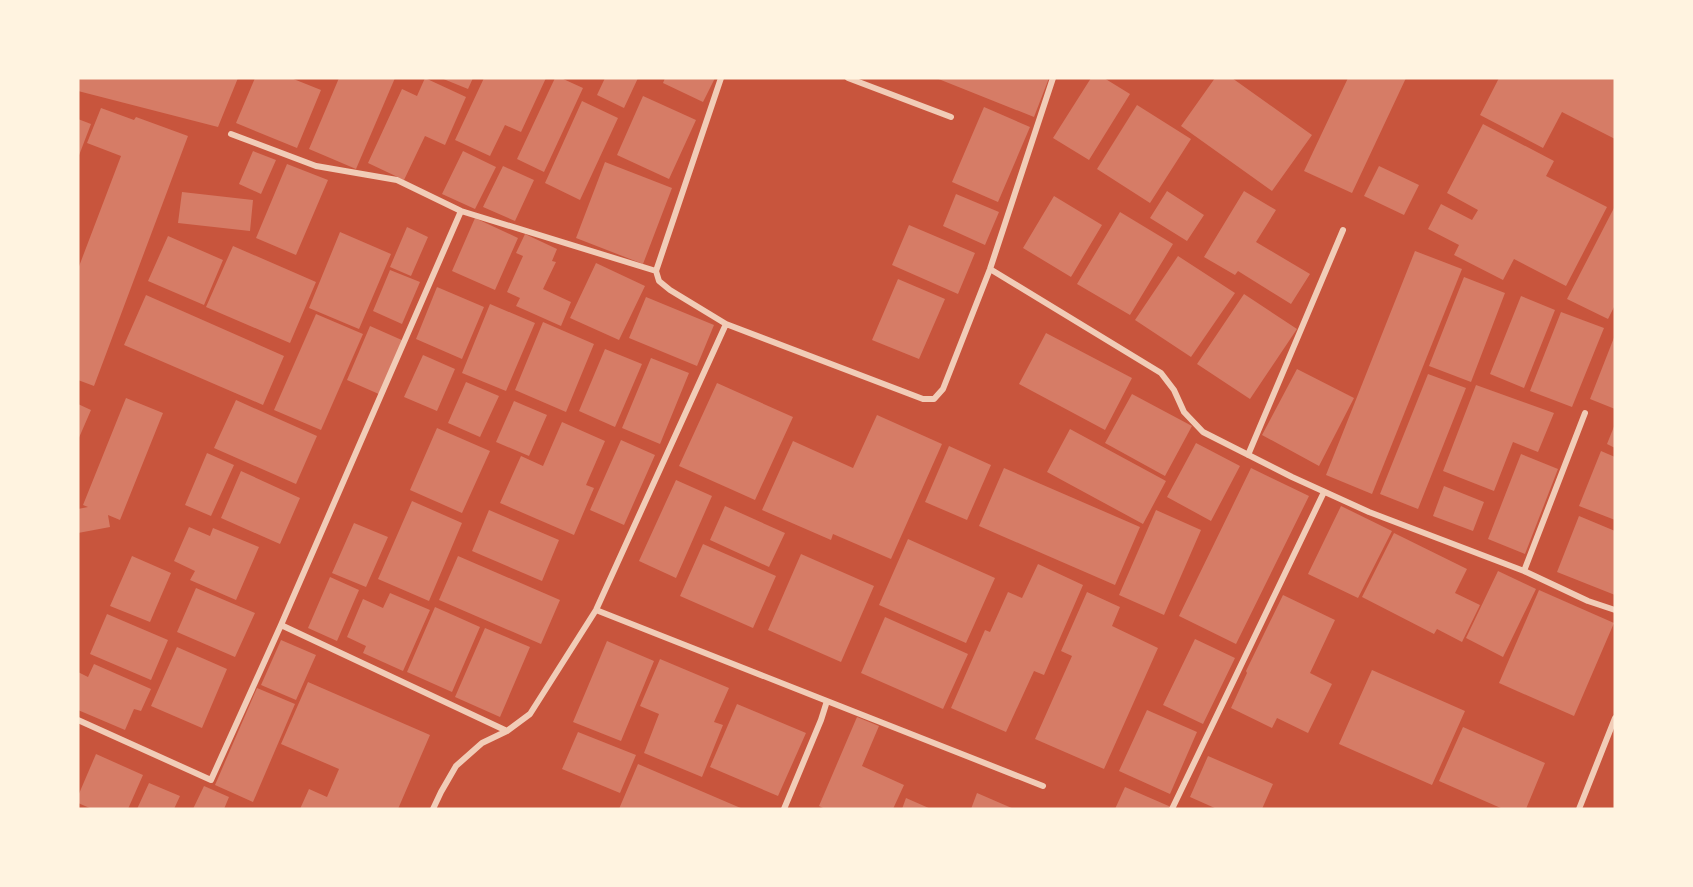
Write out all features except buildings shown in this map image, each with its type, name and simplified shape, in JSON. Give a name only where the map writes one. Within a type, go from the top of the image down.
[{"type":"street","points":[[722,78],[656,271],[659,280],[670,290],[726,324],[923,399],[934,399],[943,389],[990,269],[1053,78]]},
{"type":"street","points":[[848,78],[951,117]]},
{"type":"street","points":[[231,134],[316,166],[398,180],[461,211],[656,271]]},
{"type":"street","points":[[78,720],[211,780],[461,211]]},
{"type":"street","points":[[1248,455],[1343,230]]},
{"type":"street","points":[[990,269],[1161,374],[1174,390],[1184,412],[1203,432],[1369,512],[1524,571],[1588,601],[1615,610]]},
{"type":"street","points":[[433,809],[456,766],[482,743],[507,731],[530,714],[596,610],[726,324]]},
{"type":"street","points":[[1524,571],[1585,413]]},
{"type":"street","points":[[1172,809],[1324,492]]},
{"type":"street","points":[[596,610],[1043,786]]},
{"type":"street","points":[[281,625],[507,731]]},
{"type":"street","points":[[784,809],[827,701]]},
{"type":"street","points":[[1579,809],[1615,718]]}]
